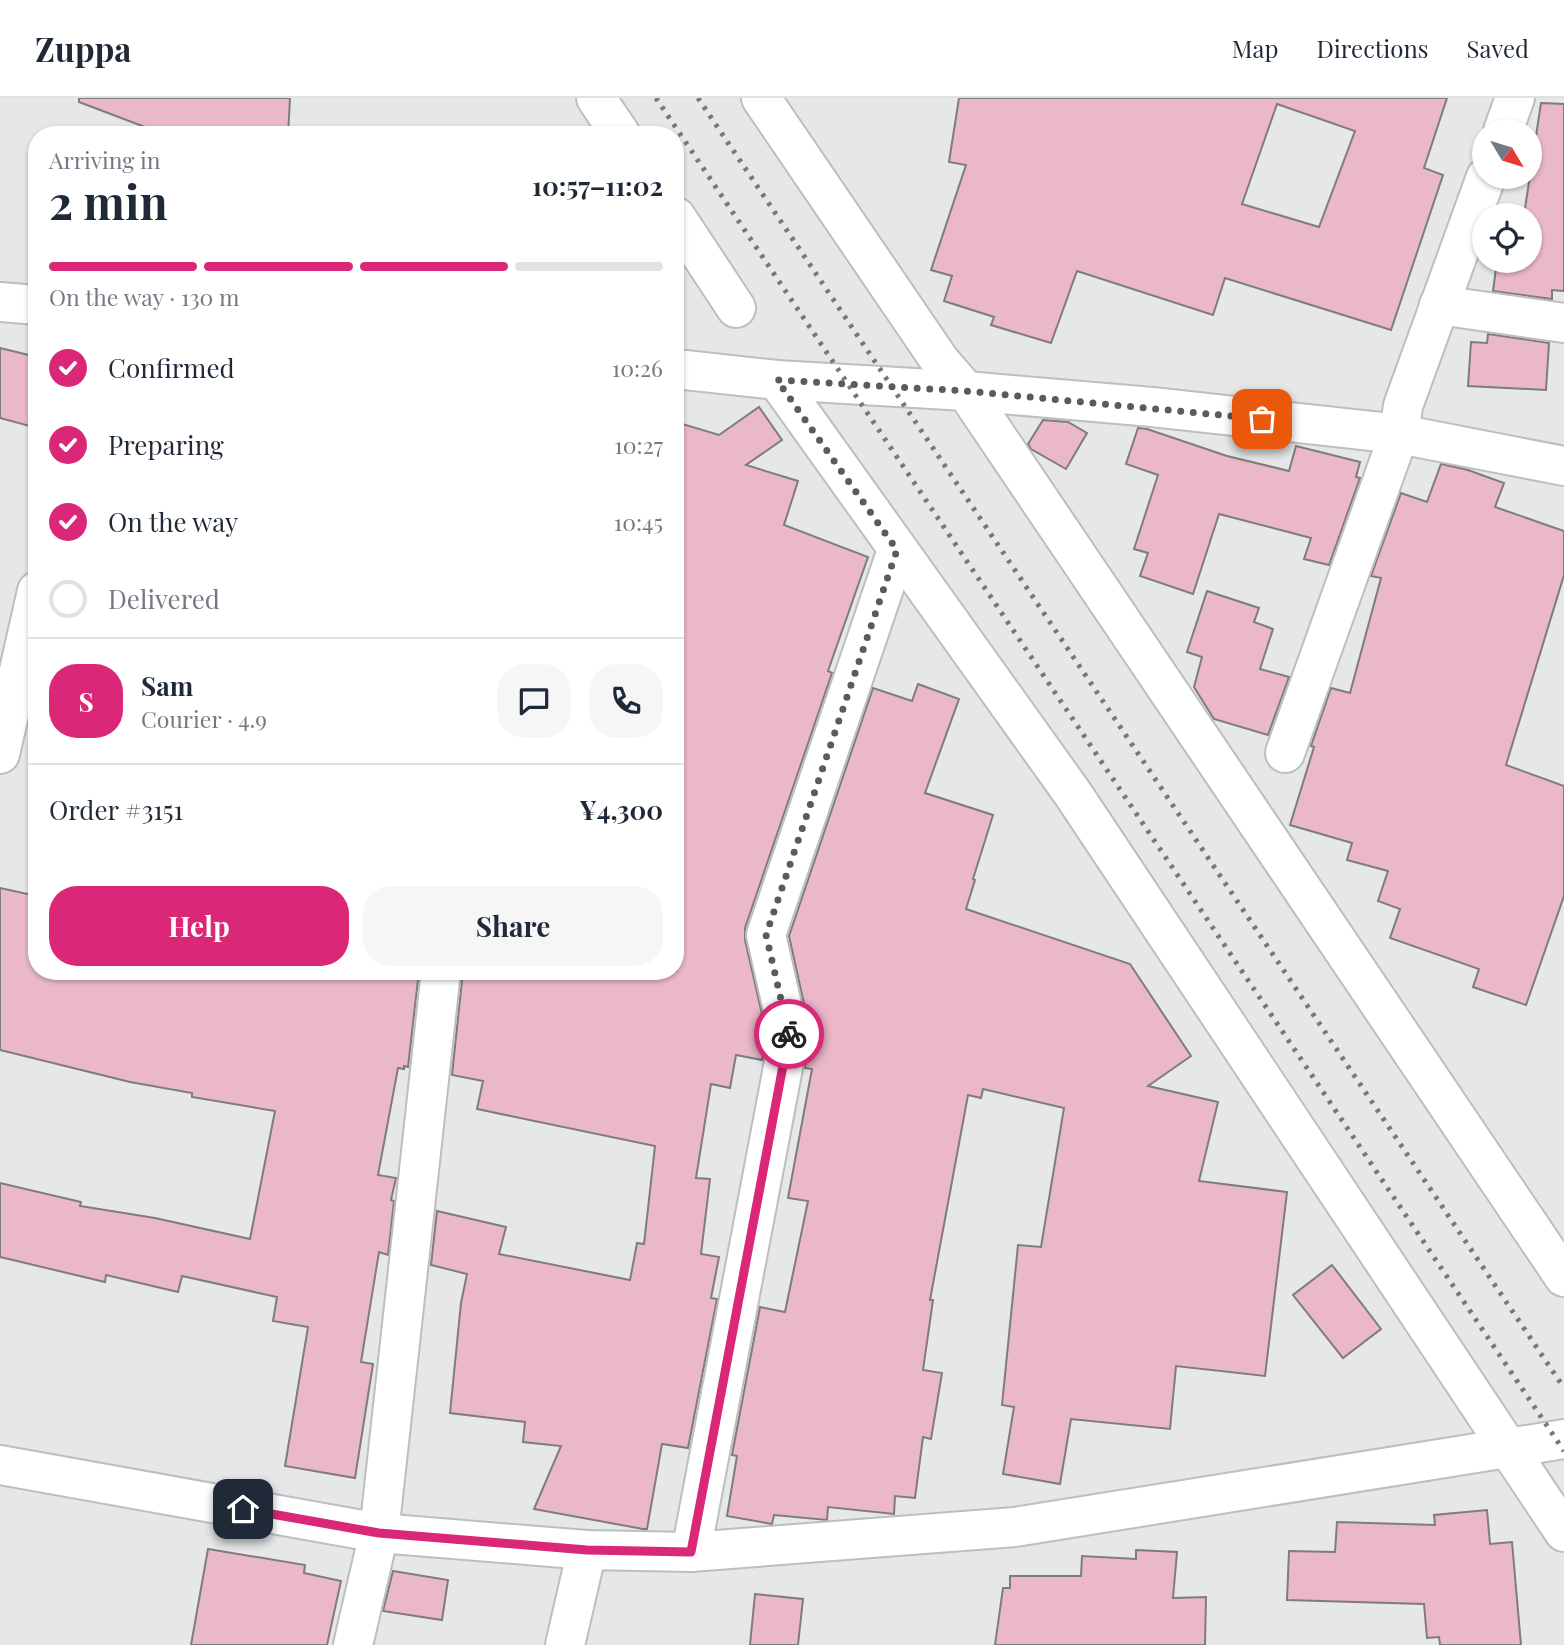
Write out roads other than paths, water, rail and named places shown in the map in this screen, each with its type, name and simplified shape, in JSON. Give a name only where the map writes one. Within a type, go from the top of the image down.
[{"type":"street","points":[[596,98],[615,126]]},
{"type":"street","points":[[761,98],[940,361],[966,391],[1564,1277]]},
{"type":"street","points":[[1507,119],[1515,98]]},
{"type":"street","points":[[1285,753],[1399,434],[1403,406],[1482,189]]},
{"type":"street","points":[[684,229],[736,308]]},
{"type":"street","points":[[0,302],[28,304]]},
{"type":"street","points":[[1439,305],[1564,323]]},
{"type":"street","points":[[684,370],[777,380],[966,391],[1152,407],[1399,434],[1564,466]]},
{"type":"street","points":[[777,380],[1073,794],[1564,1532]]},
{"type":"street","points":[[691,1552],[789,1036],[766,935],[897,550]]},
{"type":"street","points":[[0,754],[28,631]]},
{"type":"street","points":[[353,1645],[379,1533],[440,980]]},
{"type":"street","points":[[0,1465],[379,1533],[587,1550],[691,1552],[1015,1527],[1564,1439]]},
{"type":"street","points":[[565,1645],[587,1550]]},
{"type":"railway","points":[[656,98],[675,126]]},
{"type":"railway","points":[[698,98],[1564,1388]]},
{"type":"railway","points":[[684,140],[1564,1451]]}]
